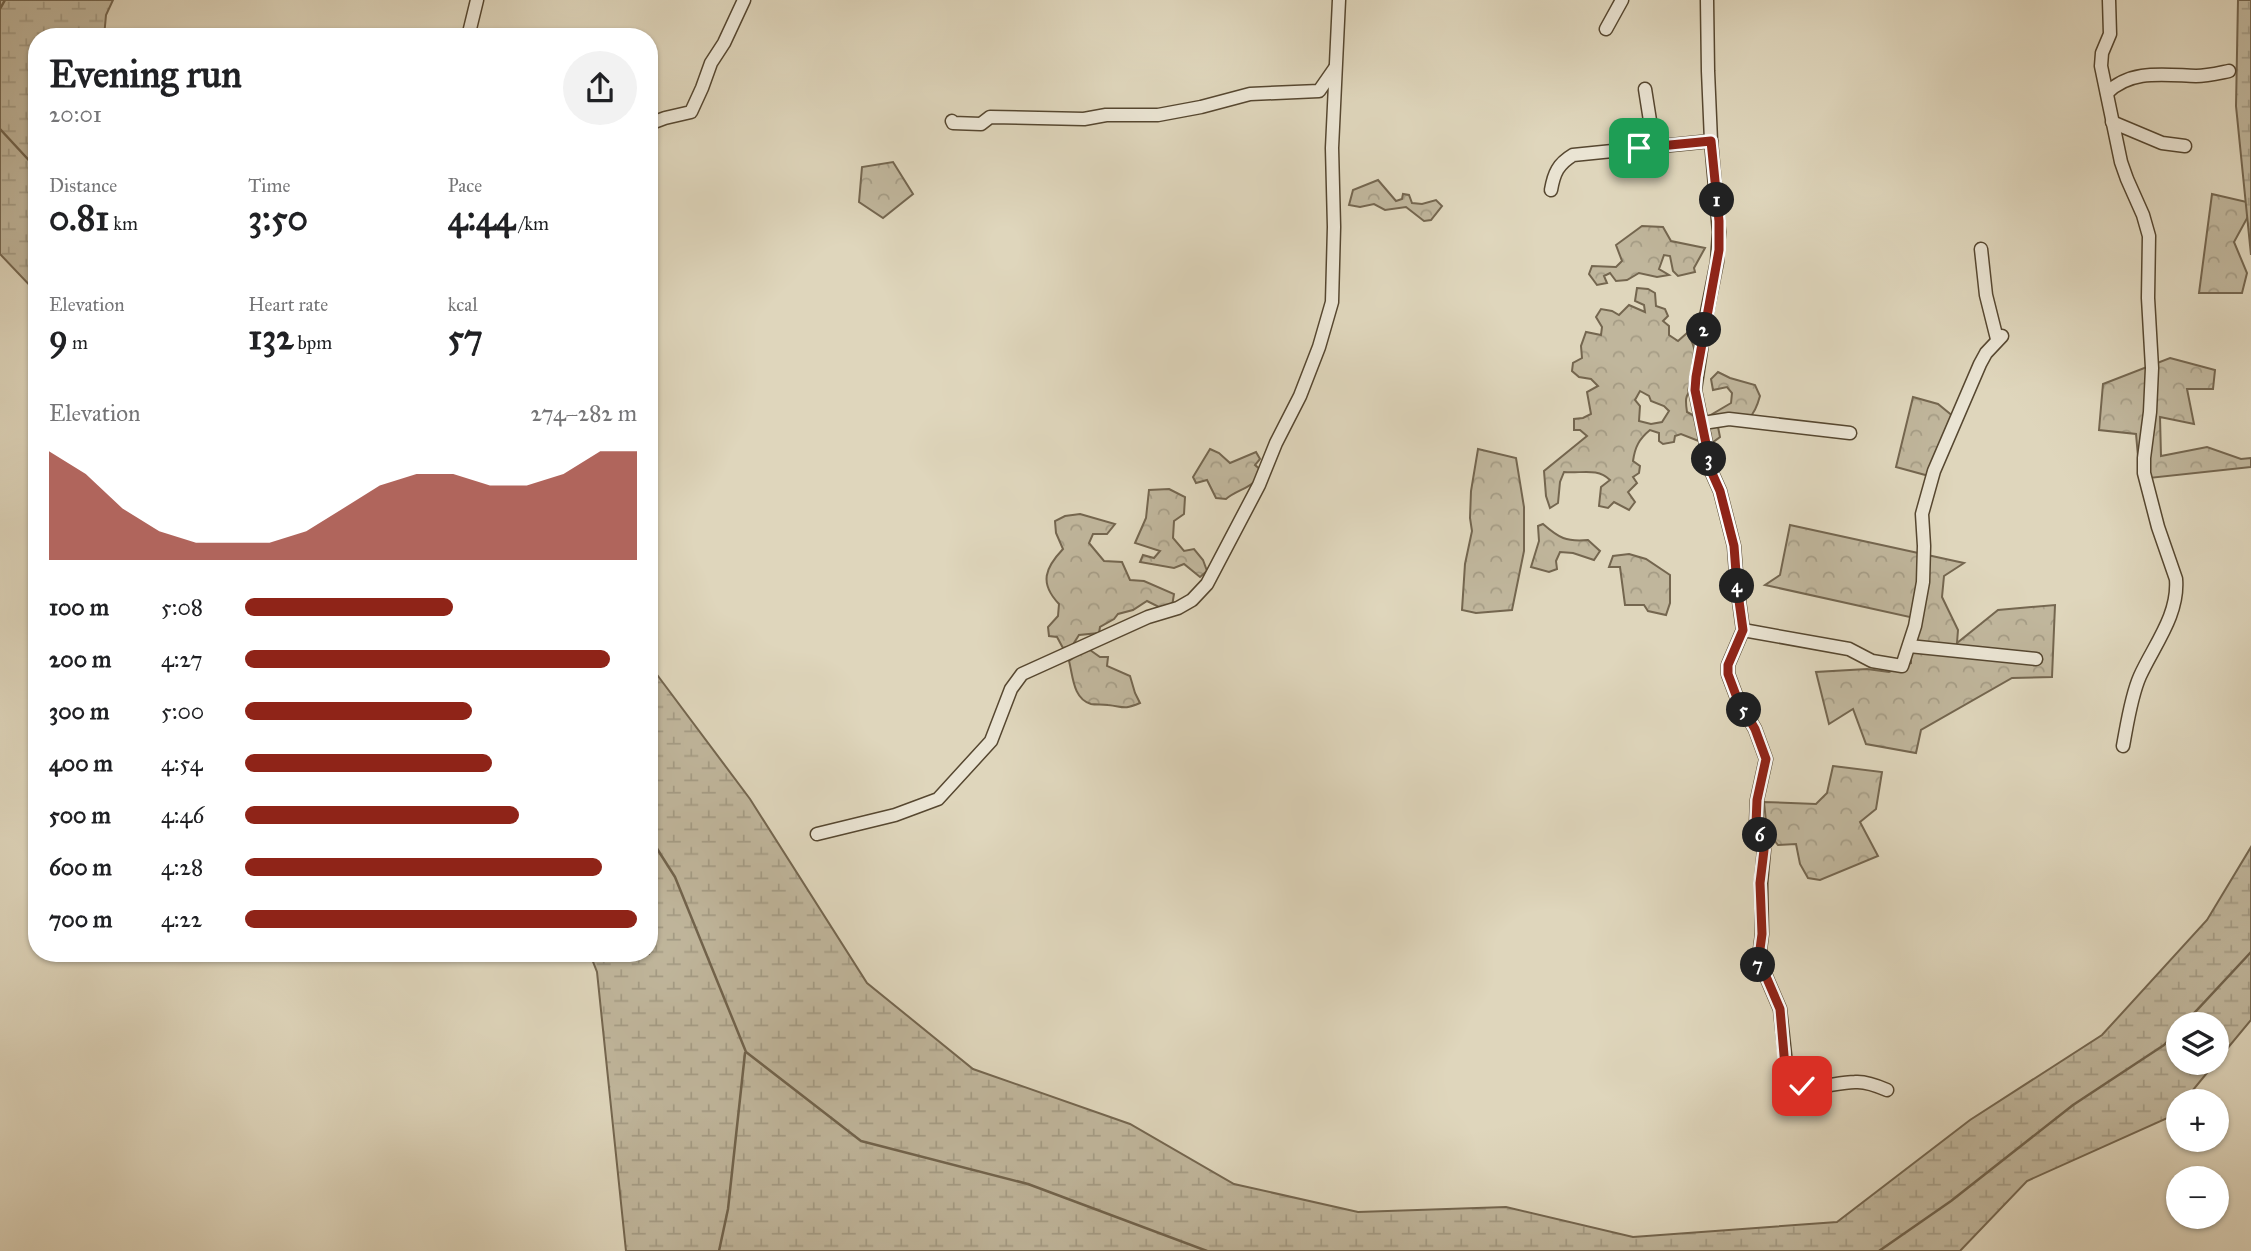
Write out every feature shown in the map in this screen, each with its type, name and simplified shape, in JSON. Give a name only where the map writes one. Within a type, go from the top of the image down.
[{"type":"street","points":[[470,28],[477,0]]},
{"type":"street","points":[[658,120],[691,112],[710,63],[724,43],[744,0]]},
{"type":"street","points":[[817,834],[895,815],[938,799],[991,741],[1011,688],[1022,674],[1148,617],[1178,608],[1192,600],[1207,584],[1259,485],[1276,443],[1300,396],[1328,320],[1333,286],[1332,148],[1339,0]]},
{"type":"street","points":[[1606,29],[1622,0]]},
{"type":"street","points":[[1707,0],[1711,141],[1719,221],[1719,250],[1695,384],[1712,473],[1720,491],[1734,546],[1743,630],[1728,665],[1728,674],[1737,698],[1755,729],[1766,759],[1757,800],[1756,824],[1764,850],[1760,883],[1762,934],[1757,972],[1765,974],[1780,1009],[1788,1082],[1821,1087],[1856,1082],[1887,1090]]},
{"type":"street","points":[[2109,0],[2110,33],[2101,58],[2106,93],[2127,179],[2149,236],[2148,305],[2152,368],[2144,473],[2177,587],[2164,628],[2137,683],[2123,746]]},
{"type":"street","points":[[952,121],[981,124],[990,117],[1084,119],[1106,115],[1158,114],[1201,107],[1250,94],[1319,91],[1335,68]]},
{"type":"street","points":[[2106,93],[2121,81],[2140,76],[2203,75],[2230,71]]},
{"type":"street","points":[[2105,77],[2121,81]]},
{"type":"street","points":[[1645,89],[1654,146]]},
{"type":"street","points":[[2112,122],[2162,143],[2185,146]]},
{"type":"street","points":[[1551,190],[1556,169],[1573,155],[1711,141]]},
{"type":"street","points":[[1743,630],[1849,649],[1872,661],[1902,666],[1919,611],[1923,582],[1922,514],[1928,489],[1963,400],[1986,353],[1999,337],[1986,295],[1981,250]]},
{"type":"street","points":[[1703,423],[1730,419],[1850,433]]},
{"type":"street","points":[[1909,646],[2036,659]]},
{"type":"green space","points":[[0,0],[113,0],[106,15],[105,28],[28,28],[28,284],[0,254]]},
{"type":"green space","points":[[2238,0],[2251,0],[2251,255],[2236,106]]},
{"type":"green space","points":[[893,162],[913,194],[883,218],[859,202],[862,167]]},
{"type":"green space","points":[[1378,180],[1396,201],[1402,199],[1403,194],[1409,195],[1412,203],[1422,204],[1436,200],[1442,206],[1431,220],[1424,221],[1406,207],[1385,210],[1374,204],[1360,207],[1349,205],[1353,190]]},
{"type":"green space","points":[[2212,194],[2251,203],[2251,211],[2234,242],[2247,273],[2242,293],[2199,293]]},
{"type":"green space","points":[[1642,226],[1663,227],[1671,241],[1705,248],[1694,268],[1695,272],[1678,276],[1673,271],[1670,256],[1664,255],[1659,269],[1669,275],[1657,277],[1639,273],[1627,280],[1616,281],[1610,273],[1604,276],[1607,283],[1597,285],[1589,274],[1592,266],[1616,267],[1622,261],[1616,245]]},
{"type":"green space","points":[[1637,288],[1655,293],[1656,306],[1665,309],[1668,316],[1663,321],[1669,326],[1669,335],[1678,341],[1687,333],[1693,344],[1696,369],[1686,398],[1687,412],[1702,420],[1731,403],[1732,393],[1727,387],[1713,390],[1711,379],[1718,372],[1755,385],[1760,396],[1757,405],[1746,420],[1718,427],[1720,437],[1709,445],[1681,434],[1675,436],[1674,442],[1663,444],[1659,441],[1659,433],[1650,430],[1640,440],[1635,452],[1633,461],[1640,466],[1639,473],[1633,477],[1637,483],[1628,492],[1635,502],[1629,510],[1614,502],[1608,508],[1599,506],[1601,487],[1610,480],[1600,474],[1588,472],[1564,472],[1558,503],[1550,508],[1544,471],[1587,436],[1580,430],[1574,430],[1574,419],[1591,414],[1587,392],[1598,386],[1591,379],[1579,377],[1572,371],[1573,363],[1582,358],[1581,346],[1586,332],[1601,335],[1602,327],[1596,317],[1601,309],[1619,315],[1629,305],[1645,312],[1644,305],[1635,301]],"holes":[[[1640,391],[1649,396],[1651,401],[1669,411],[1662,422],[1651,424],[1639,421],[1640,406],[1635,400]]]},
{"type":"green space","points":[[2170,358],[2215,370],[2213,389],[2187,389],[2194,424],[2160,417],[2161,456],[2207,447],[2241,459],[2251,458],[2251,467],[2140,479],[2136,434],[2099,430],[2103,384]]},
{"type":"green space","points":[[1913,397],[1938,404],[1954,417],[1929,476],[1896,467]]},
{"type":"green space","points":[[1210,449],[1230,463],[1256,452],[1260,459],[1255,465],[1261,470],[1256,481],[1226,499],[1216,498],[1207,480],[1196,483],[1193,477]]},
{"type":"green space","points":[[1478,449],[1516,458],[1524,507],[1524,551],[1512,610],[1476,613],[1462,610],[1465,564],[1472,531],[1471,491]]},
{"type":"green space","points":[[1169,489],[1185,497],[1184,514],[1174,521],[1173,538],[1184,551],[1194,549],[1203,560],[1207,571],[1200,577],[1184,564],[1174,568],[1140,562],[1143,555],[1154,558],[1160,551],[1135,543],[1146,518],[1149,490]]},
{"type":"green space","points":[[1080,514],[1115,524],[1107,534],[1093,534],[1089,543],[1104,561],[1122,562],[1130,580],[1144,581],[1174,594],[1172,606],[1159,607],[1147,601],[1133,610],[1118,614],[1100,627],[1099,633],[1079,635],[1072,646],[1063,648],[1057,637],[1049,636],[1048,627],[1058,616],[1059,604],[1049,589],[1047,576],[1052,563],[1063,549],[1056,533],[1055,521],[1065,516]]},
{"type":"green space","points":[[1543,524],[1563,538],[1588,540],[1600,551],[1594,560],[1560,552],[1556,561],[1557,569],[1549,572],[1531,567],[1539,541],[1538,526]]},
{"type":"green space","points":[[1790,525],[1964,563],[1944,576],[1942,597],[1958,630],[1957,643],[1998,610],[2055,605],[2052,677],[2012,678],[1921,730],[1916,753],[1866,744],[1853,709],[1829,724],[1816,672],[1867,669],[1889,672],[1911,663],[1910,617],[1765,585],[1780,575]]},
{"type":"green space","points":[[1629,554],[1646,559],[1670,575],[1670,603],[1666,615],[1648,611],[1644,605],[1625,605],[1620,567],[1609,567],[1613,556]]},
{"type":"green space","points":[[1090,650],[1100,657],[1108,657],[1107,666],[1130,676],[1140,703],[1130,707],[1091,704],[1081,697],[1075,686],[1069,661],[1082,651]]},
{"type":"green space","points":[[658,676],[750,799],[867,983],[973,1069],[1130,1124],[1234,1184],[1358,1212],[1506,1207],[1633,1237],[1837,1222],[1970,1120],[2102,1035],[2207,920],[2251,847],[2251,1020],[2229,1047],[2229,1012],[2166,1012],[2166,1075],[2205,1075],[2194,1089],[2166,1089],[2166,1119],[2027,1181],[1960,1251],[626,1251],[597,972],[593,962],[658,962]]},
{"type":"green space","points":[[1833,766],[1882,772],[1876,809],[1860,822],[1878,856],[1820,880],[1808,878],[1800,864],[1796,844],[1778,845],[1767,831],[1764,802],[1816,804],[1827,793]]},
{"type":"waterway","points":[[0,9],[5,0]]},
{"type":"waterway","points":[[0,129],[28,159]]},
{"type":"waterway","points":[[658,850],[675,877],[746,1052],[861,1141],[1028,1184],[1207,1251]]},
{"type":"waterway","points":[[2195,1012],[2251,952]]},
{"type":"waterway","points":[[1879,1251],[1951,1201],[2073,1105],[2166,1043]]},
{"type":"waterway","points":[[719,1251],[728,1209],[745,1053]]},
{"type":"route","points":[[1639,148],[1711,141],[1719,221],[1719,250],[1695,390],[1712,473],[1720,491],[1734,546],[1743,630],[1728,665],[1728,674],[1737,698],[1760,740],[1766,759],[1757,800],[1756,824],[1764,850],[1760,883],[1762,934],[1757,972],[1765,974],[1780,1009],[1786,1078],[1788,1082],[1802,1086]]}]
